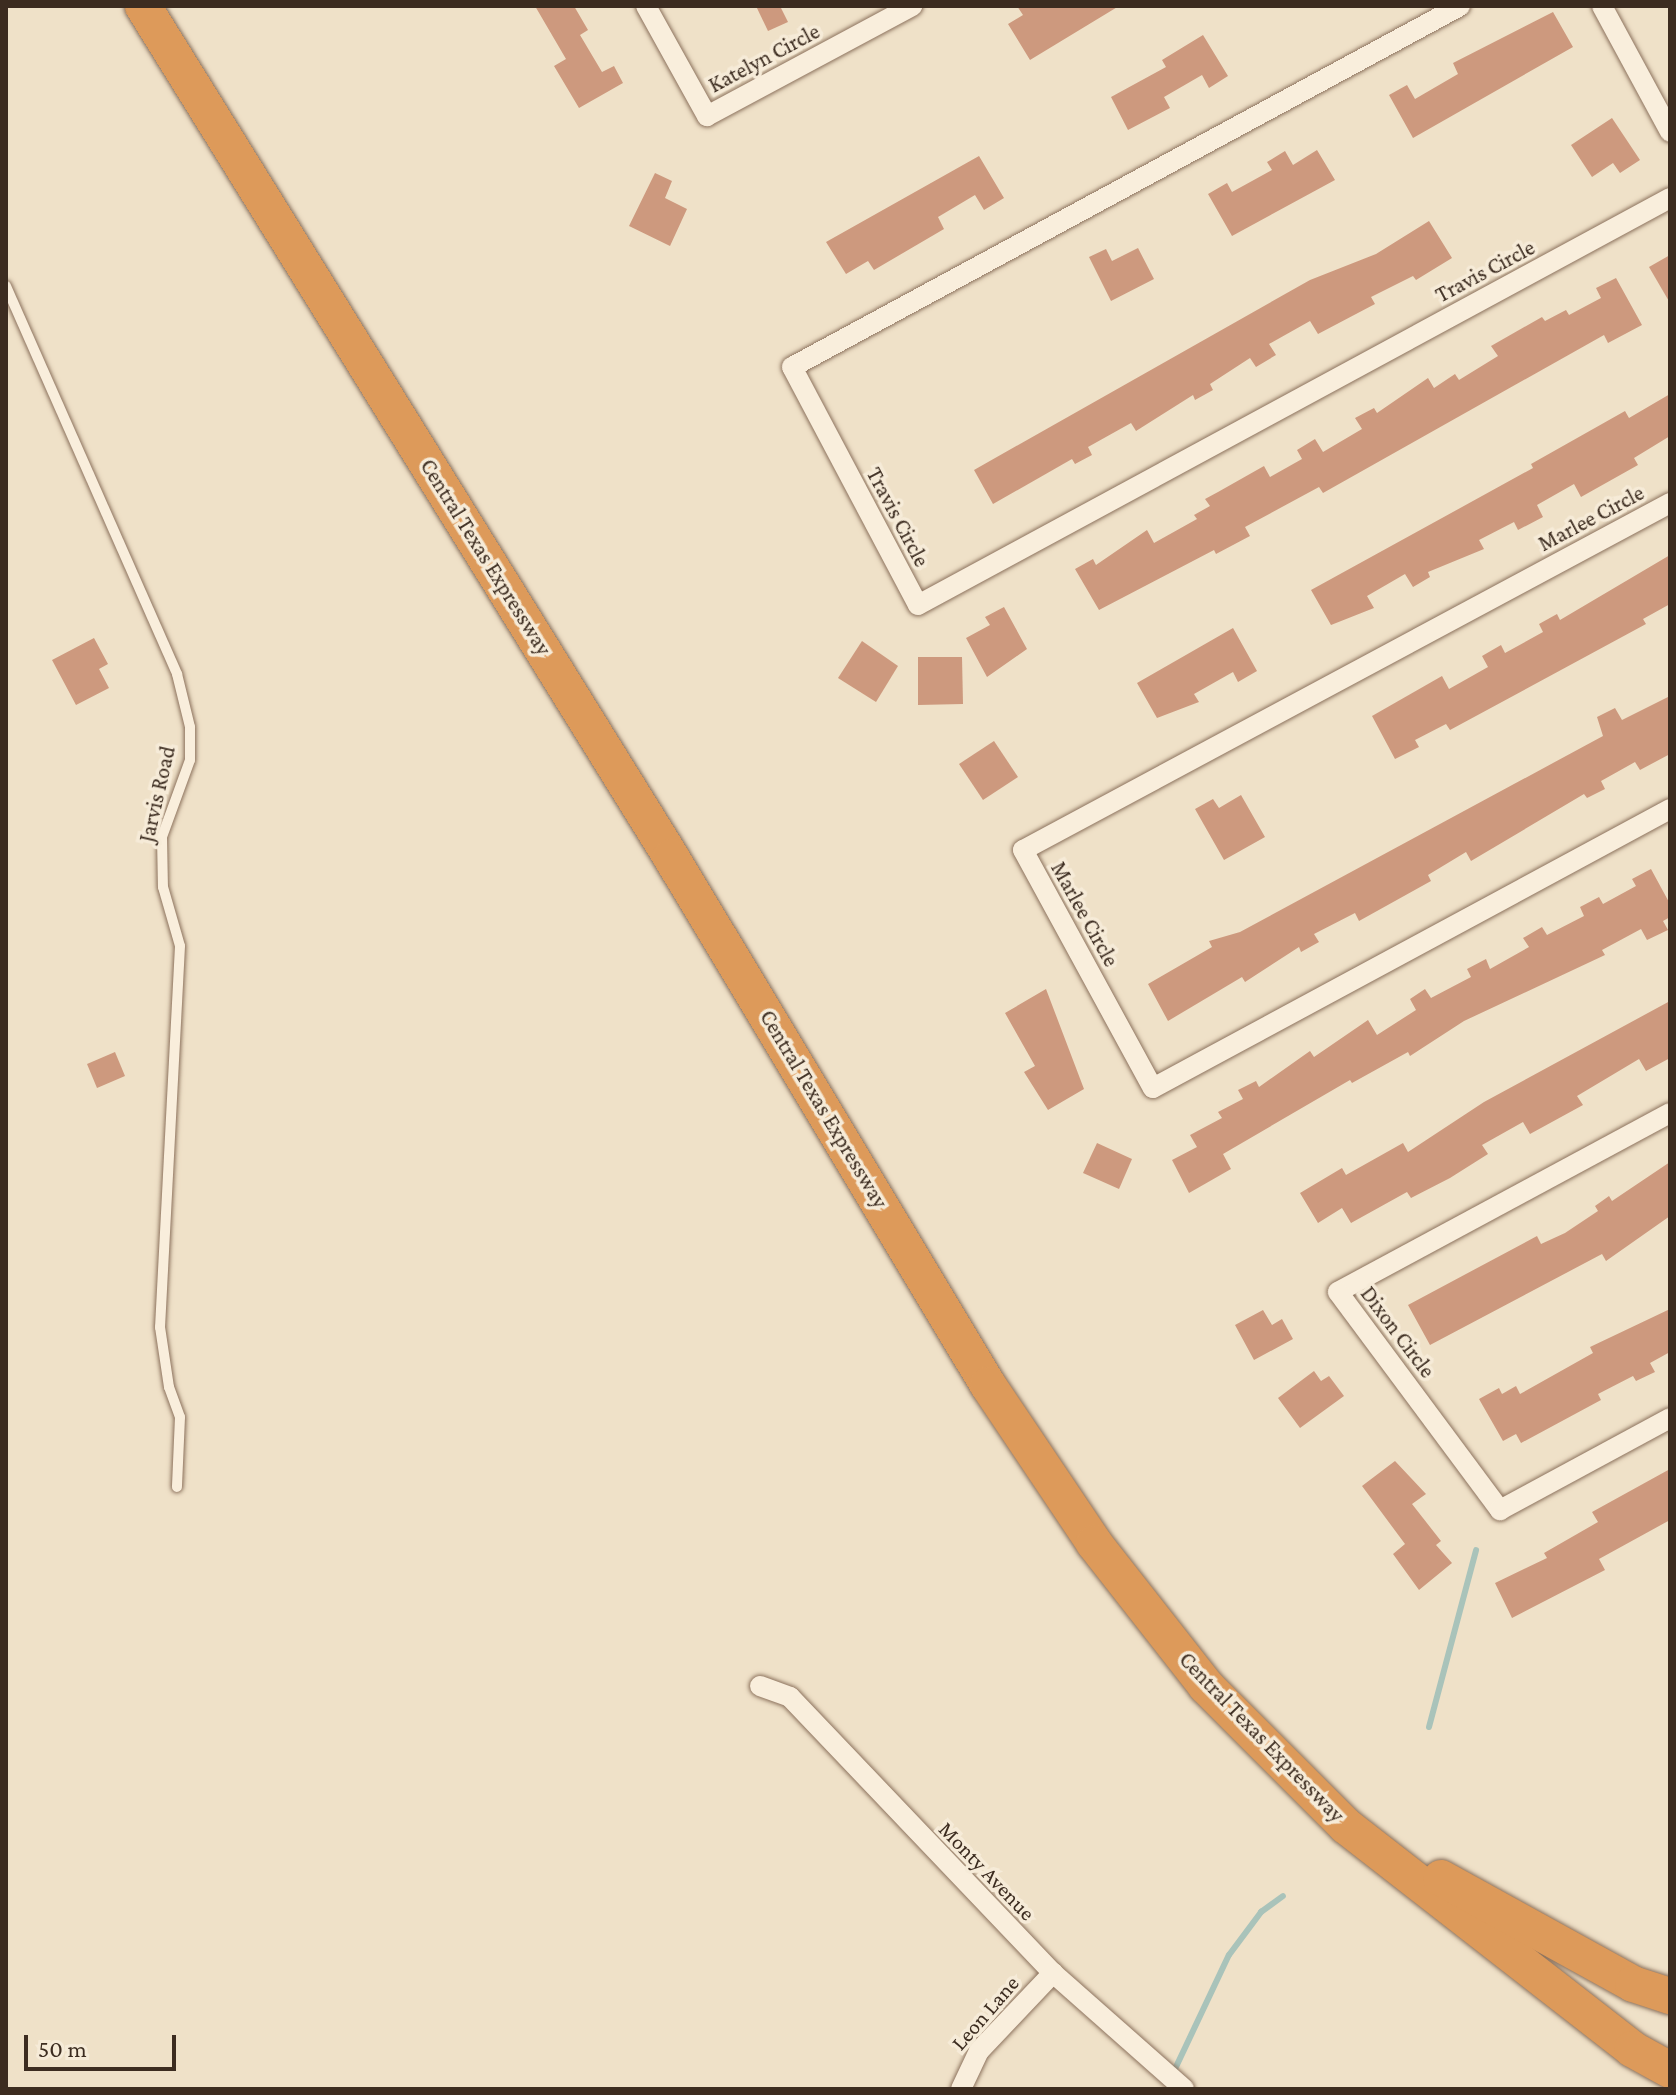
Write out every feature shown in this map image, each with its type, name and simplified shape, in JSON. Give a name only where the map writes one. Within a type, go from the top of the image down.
[{"type":"highway","name":"Central Texas Expressway","points":[[143,6],[688,884],[1024,1444],[1206,1686],[1346,1826],[1632,2049],[1670,2070]]},
{"type":"highway","points":[[1346,1826],[1633,1984],[1670,1996]]},
{"type":"highway","points":[[1632,2049],[1670,2077]]},
{"type":"street","name":"Katelyn Circle","points":[[646,6],[707,116],[912,6]]},
{"type":"street","name":"Travis Circle","points":[[1460,6],[792,367],[918,605],[1670,198]]},
{"type":"street","points":[[1602,6],[1670,132]]},
{"type":"street","name":"Marlee Circle","points":[[1670,503],[1023,850],[1153,1088],[1670,809]]},
{"type":"street","name":"Dixon Circle","points":[[1670,1113],[1338,1292],[1500,1510],[1670,1418]]},
{"type":"street","name":"Monty Avenue","points":[[760,1686],[790,1697],[1053,1973],[1184,2089]]},
{"type":"street","name":"Leon Lane","points":[[961,2089],[979,2051],[1053,1973]]},
{"type":"lane","name":"Jarvis Road","points":[[6,286],[177,674],[190,727],[190,760],[162,837],[163,887],[180,946],[160,1327],[169,1387],[180,1417],[177,1487]]},
{"type":"building","points":[[535,6],[574,6],[588,30],[580,35],[602,72],[614,66],[623,83],[579,108],[554,66],[566,59]]},
{"type":"building","points":[[756,6],[780,6],[788,22],[768,31]]},
{"type":"building","points":[[1017,6],[1119,6],[1030,60],[1008,24],[1023,15]]},
{"type":"building","points":[[1553,12],[1573,47],[1413,138],[1389,95],[1407,85],[1415,99],[1458,74],[1453,63]]},
{"type":"building","points":[[1203,35],[1228,76],[1209,88],[1202,75],[1164,97],[1170,108],[1128,130],[1111,97],[1166,67],[1162,60]]},
{"type":"building","points":[[1612,118],[1640,160],[1620,173],[1613,163],[1592,177],[1571,145]]},
{"type":"building","points":[[1317,150],[1335,180],[1232,236],[1208,194],[1227,183],[1232,192],[1272,170],[1267,162],[1285,151],[1293,165]]},
{"type":"building","points":[[979,156],[1004,198],[984,210],[975,195],[938,217],[944,229],[874,270],[868,261],[846,274],[826,242]]},
{"type":"building","points":[[655,173],[672,181],[665,198],[687,209],[670,246],[629,226]]},
{"type":"building","points":[[1429,221],[1452,258],[1416,280],[1413,276],[1371,297],[1375,304],[1318,334],[1310,321],[1269,344],[1276,355],[1256,367],[1250,358],[1210,384],[1213,390],[1195,400],[1193,395],[1136,431],[1131,423],[1088,447],[1092,455],[1075,464],[1072,459],[993,504],[974,470],[1310,280],[1376,254]]},
{"type":"building","points":[[1138,248],[1154,279],[1111,301],[1089,257],[1106,249],[1112,261]]},
{"type":"building","points":[[1670,255],[1670,303],[1649,267]]},
{"type":"building","points":[[1616,278],[1642,325],[1608,343],[1604,335],[1323,493],[1319,487],[1245,527],[1250,536],[1216,554],[1214,550],[1099,610],[1075,569],[1093,559],[1096,565],[1147,530],[1154,543],[1197,519],[1194,515],[1210,506],[1205,499],[1264,466],[1270,477],[1302,459],[1297,450],[1315,439],[1323,452],[1362,429],[1355,418],[1374,408],[1377,413],[1428,378],[1434,388],[1455,374],[1459,380],[1498,356],[1491,346],[1542,317],[1545,321],[1566,310],[1569,315],[1601,298],[1596,288]]},
{"type":"building","points":[[1670,394],[1670,436],[1634,458],[1638,465],[1581,497],[1574,484],[1537,505],[1543,517],[1518,530],[1514,522],[1479,540],[1484,549],[1428,572],[1430,577],[1413,587],[1405,574],[1367,596],[1374,608],[1331,625],[1311,590],[1533,468],[1531,464],[1625,411],[1629,418]]},
{"type":"building","points":[[1670,555],[1670,604],[1643,619],[1646,624],[1450,730],[1446,724],[1415,740],[1419,747],[1395,759],[1372,716],[1442,676],[1449,689],[1488,667],[1482,656],[1501,645],[1505,653],[1543,632],[1539,624],[1557,614],[1560,620]]},
{"type":"building","points":[[1004,607],[1027,649],[987,677],[966,638],[990,625],[985,617]]},
{"type":"building","points":[[1233,628],[1257,671],[1238,682],[1233,672],[1194,694],[1199,702],[1157,718],[1137,683]]},
{"type":"building","points":[[94,638],[108,664],[99,669],[109,688],[76,705],[52,660]]},
{"type":"building","points":[[862,641],[898,666],[876,702],[838,678]]},
{"type":"building","points":[[918,657],[962,657],[963,704],[918,705]]},
{"type":"building","points":[[1670,696],[1670,754],[1640,770],[1635,762],[1601,781],[1605,789],[1587,798],[1584,794],[1471,861],[1466,852],[1428,875],[1431,881],[1359,921],[1355,913],[1314,934],[1319,942],[1301,952],[1299,947],[1245,982],[1242,977],[1168,1021],[1148,984],[1212,947],[1209,941],[1240,932],[1603,736],[1597,717],[1615,708],[1622,720]]},
{"type":"building","points":[[994,741],[1018,777],[983,800],[959,764]]},
{"type":"building","points":[[1241,795],[1265,837],[1224,860],[1195,809],[1213,799],[1219,808]]},
{"type":"building","points":[[1651,869],[1670,904],[1670,917],[1663,921],[1668,930],[1647,940],[1641,929],[1602,950],[1605,955],[1464,1021],[1410,1056],[1408,1052],[1352,1083],[1350,1080],[1223,1154],[1231,1169],[1189,1193],[1172,1160],[1197,1147],[1190,1135],[1222,1118],[1218,1112],[1243,1099],[1238,1090],[1256,1081],[1259,1087],[1310,1051],[1314,1057],[1368,1020],[1377,1035],[1416,1010],[1410,999],[1425,989],[1431,998],[1471,977],[1467,969],[1486,959],[1490,969],[1529,947],[1523,938],[1542,927],[1547,935],[1584,916],[1580,907],[1599,897],[1603,904],[1636,886],[1632,879]]},
{"type":"building","points":[[1046,989],[1084,1089],[1048,1110],[1024,1072],[1035,1066],[1005,1013]]},
{"type":"building","points":[[1670,1001],[1670,1058],[1646,1071],[1639,1059],[1577,1096],[1583,1105],[1530,1134],[1523,1122],[1482,1145],[1488,1154],[1450,1178],[1411,1198],[1407,1192],[1351,1223],[1342,1208],[1318,1223],[1300,1193],[1342,1168],[1346,1175],[1403,1143],[1408,1152],[1484,1102]]},
{"type":"building","points":[[115,1052],[125,1076],[97,1088],[87,1064]]},
{"type":"building","points":[[1097,1143],[1132,1159],[1119,1189],[1083,1173]]},
{"type":"building","points":[[1670,1162],[1670,1216],[1606,1261],[1602,1254],[1430,1345],[1408,1305],[1537,1236],[1541,1244],[1565,1233],[1598,1211],[1595,1206],[1609,1196],[1612,1201]]},
{"type":"building","points":[[1670,1309],[1670,1352],[1650,1363],[1655,1372],[1636,1381],[1633,1376],[1598,1394],[1601,1400],[1521,1443],[1516,1434],[1503,1441],[1479,1399],[1499,1388],[1502,1394],[1516,1386],[1520,1394],[1593,1353],[1590,1347]]},
{"type":"building","points":[[1263,1310],[1272,1325],[1282,1319],[1293,1339],[1254,1360],[1235,1325]]},
{"type":"building","points":[[1314,1371],[1321,1381],[1329,1376],[1344,1396],[1300,1428],[1278,1398]]},
{"type":"building","points":[[1395,1461],[1426,1494],[1412,1504],[1441,1541],[1436,1545],[1452,1563],[1419,1590],[1393,1554],[1405,1544],[1362,1486]]},
{"type":"building","points":[[1670,1469],[1670,1520],[1599,1559],[1605,1570],[1512,1618],[1495,1583],[1547,1558],[1544,1553],[1598,1522],[1592,1512]]},
{"type":"waterway","points":[[1429,1727],[1476,1550]]},
{"type":"waterway","points":[[1175,2069],[1229,1955],[1261,1912],[1283,1896]]}]
